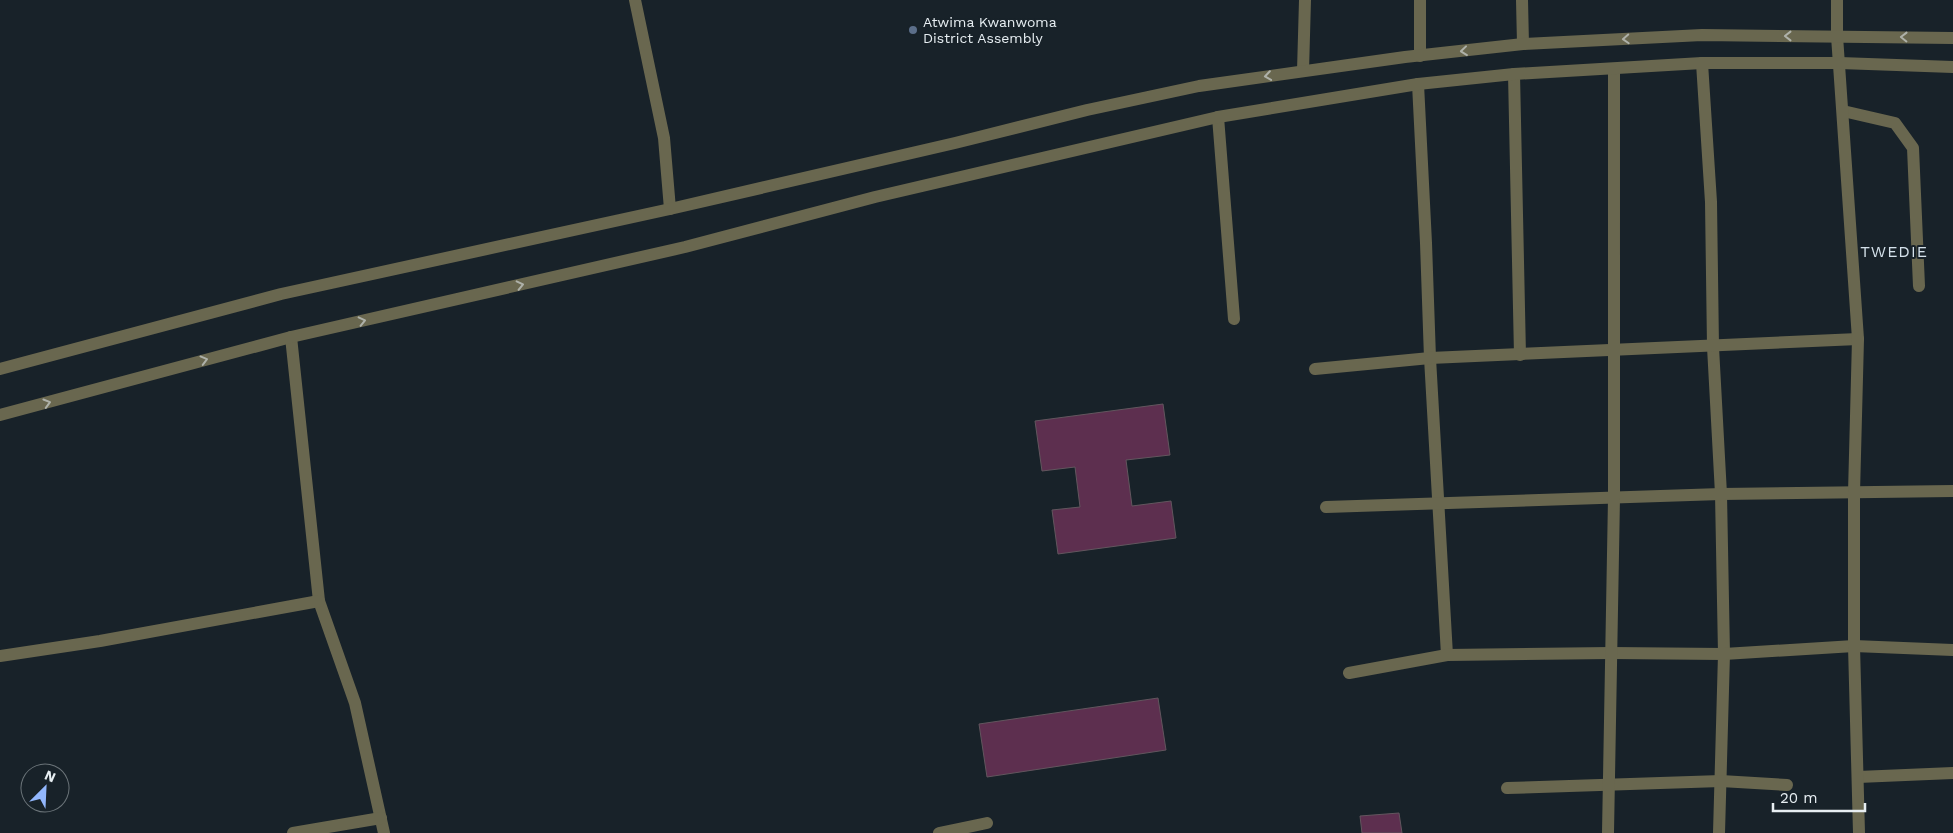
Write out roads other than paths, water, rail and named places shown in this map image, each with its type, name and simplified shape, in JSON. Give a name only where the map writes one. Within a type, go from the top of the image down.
[{"type":"street","points":[[636,0],[664,138],[670,210]]},
{"type":"street","points":[[1303,71],[1305,0]]},
{"type":"street","points":[[1420,0],[1420,56]]},
{"type":"street","points":[[1522,0],[1523,44]]},
{"type":"street","points":[[1837,0],[1837,36],[1858,339],[1854,493],[1854,646],[1859,833]]},
{"type":"street","points":[[0,369],[281,294],[670,210],[956,143],[1087,110],[1190,88],[1303,71],[1523,44],[1702,35],[1953,38]]},
{"type":"street","points":[[1702,63],[1711,202],[1713,347],[1721,494],[1724,654],[1719,833]]},
{"type":"street","points":[[0,415],[291,337],[685,247],[875,197],[1218,117],[1418,84],[1514,74],[1702,63],[1840,63],[1953,67]]},
{"type":"street","points":[[1608,833],[1614,498],[1614,69]]},
{"type":"street","points":[[1514,74],[1520,355]]},
{"type":"street","points":[[1418,84],[1437,502],[1447,655]]},
{"type":"street","points":[[1843,111],[1895,123],[1914,148],[1919,286]]},
{"type":"street","points":[[1218,117],[1234,319]]},
{"type":"street","points":[[291,337],[319,601],[355,702],[384,833]]},
{"type":"street","points":[[1315,370],[1430,358],[1713,347],[1858,339]]},
{"type":"street","points":[[1326,507],[1721,494],[1953,491]]},
{"type":"street","points":[[0,656],[100,641],[319,601]]},
{"type":"street","points":[[1349,673],[1447,655],[1724,654],[1854,646],[1953,650]]},
{"type":"street","points":[[1858,777],[1953,773]]},
{"type":"street","points":[[1507,788],[1721,781],[1787,785]]},
{"type":"street","points":[[292,833],[381,818]]},
{"type":"street","points":[[939,833],[987,823]]},
{"type":"place","name":"Atwima Kwanwoma District Assembly","points":[[913,30]]},
{"type":"district","name":"TWEDIE","points":[[1894,251]]}]
